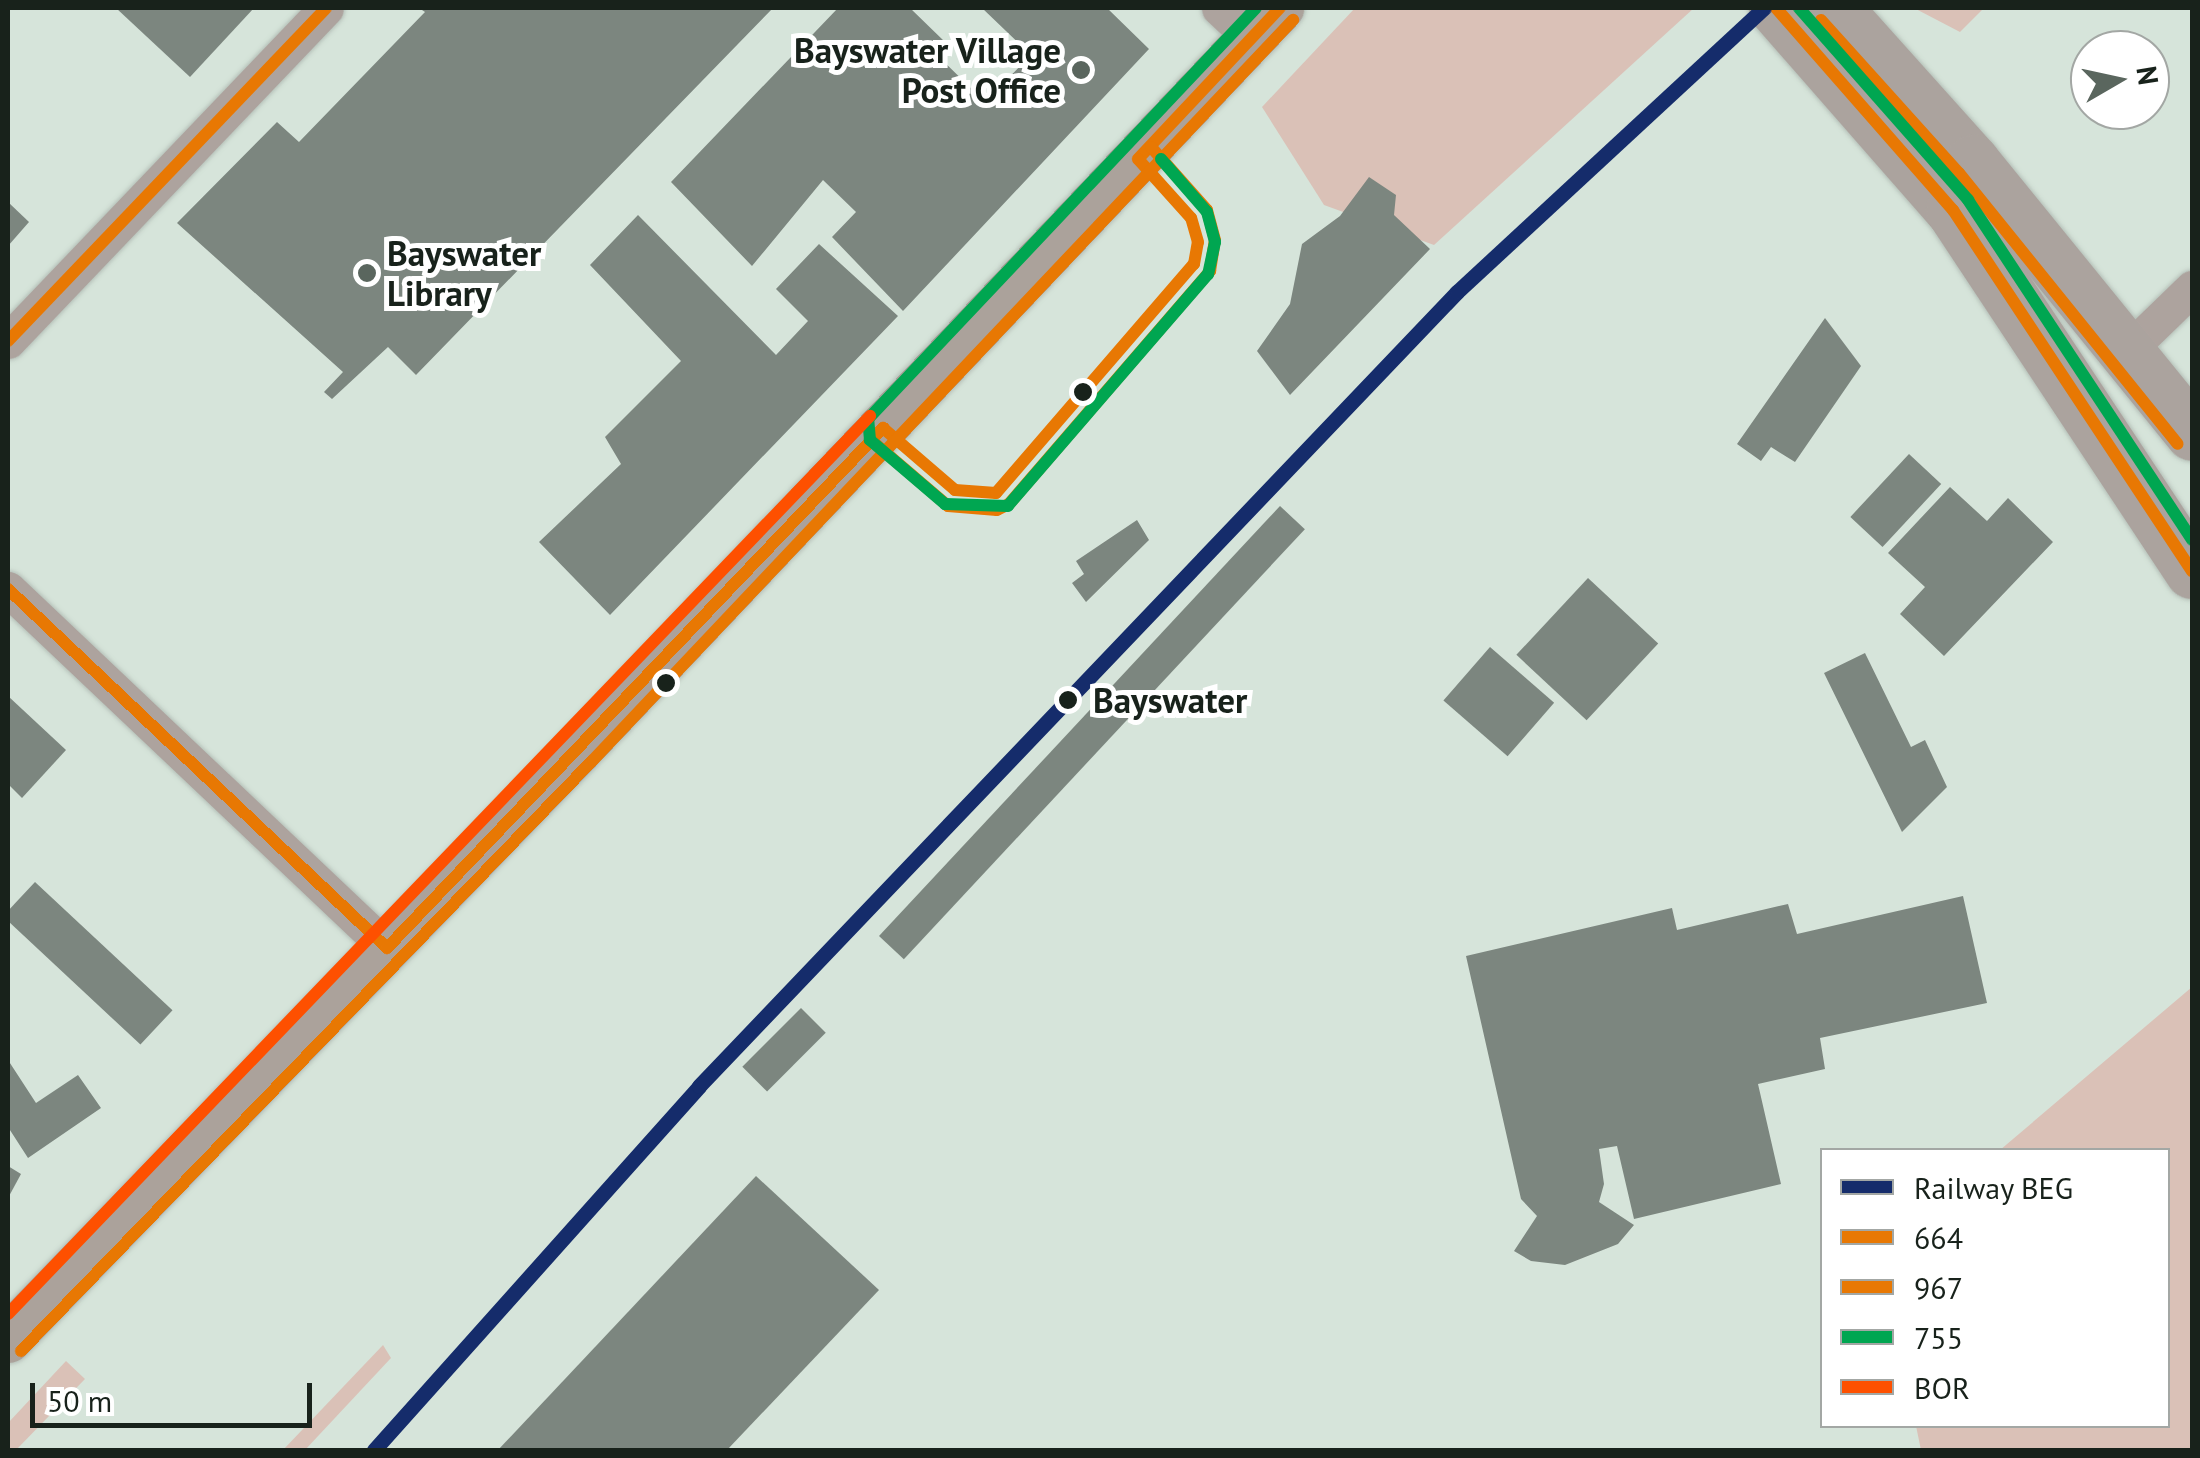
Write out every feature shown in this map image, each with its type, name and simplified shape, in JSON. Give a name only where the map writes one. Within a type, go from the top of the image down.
[{"type":"main road","points":[[1776,8],[1838,32],[2126,352],[2192,432]]},
{"type":"main road","points":[[8,1339],[387,948],[1250,18]]},
{"type":"main road","points":[[1838,32],[2192,571]]},
{"type":"main road","points":[[2126,352],[2101,379],[2192,536]]},
{"type":"street","points":[[8,342],[326,8]]},
{"type":"street","points":[[2126,352],[2192,288]]},
{"type":"street","points":[[9,588],[387,948]]},
{"type":"shaded area","points":[[1355,8],[1694,8],[1434,245],[1324,205],[1262,107]]},
{"type":"shaded area","points":[[1914,8],[1984,8],[1960,32]]},
{"type":"shaded area","points":[[2192,987],[2192,1450],[1921,1450],[1916,1428],[2170,1428],[2170,1148],[2002,1148]]},
{"type":"shaded area","points":[[383,1345],[391,1358],[305,1450],[283,1450]]},
{"type":"shaded area","points":[[66,1361],[85,1379],[16,1450],[8,1450],[8,1423]]},
{"type":"building","points":[[116,8],[254,8],[190,77]]},
{"type":"building","points":[[419,8],[773,8],[416,375],[388,347],[332,399],[324,392],[343,372],[177,223],[277,122],[299,142],[425,12]]},
{"type":"building","points":[[838,8],[910,8],[945,42],[935,53],[985,102],[1031,55],[982,8],[1107,8],[1149,49],[903,311],[832,237],[856,212],[823,180],[752,266],[671,182]]},
{"type":"building","points":[[1369,177],[1396,195],[1394,215],[1430,249],[1290,395],[1257,351],[1290,304],[1302,244],[1340,216]]},
{"type":"building","points":[[8,202],[29,222],[8,246]]},
{"type":"building","points":[[638,215],[776,355],[808,321],[776,289],[819,244],[898,316],[610,615],[539,542],[621,464],[605,437],[681,361],[590,265]]},
{"type":"building","points":[[1825,318],[1861,366],[1795,462],[1771,447],[1761,461],[1737,444]]},
{"type":"building","points":[[1909,454],[1941,484],[1883,547],[1850,517]]},
{"type":"building","points":[[1950,487],[1987,521],[2008,498],[2053,542],[1944,656],[1900,614],[1925,587],[1888,553]]},
{"type":"building","points":[[1280,506],[1305,529],[904,959],[879,936]]},
{"type":"building","points":[[1137,520],[1149,540],[1086,602],[1072,583],[1084,574],[1076,561]]},
{"type":"building","points":[[1588,578],[1658,643],[1587,720],[1516,655]]},
{"type":"building","points":[[1490,647],[1554,703],[1508,756],[1443,701]]},
{"type":"building","points":[[1865,653],[1911,747],[1925,740],[1947,787],[1902,832],[1824,673]]},
{"type":"building","points":[[8,696],[66,750],[22,798],[8,784]]},
{"type":"building","points":[[35,882],[172,1010],[140,1045],[8,921],[8,911]]},
{"type":"building","points":[[1963,896],[1987,1003],[1820,1038],[1825,1069],[1758,1084],[1781,1184],[1634,1219],[1617,1146],[1599,1149],[1604,1184],[1599,1202],[1634,1225],[1618,1244],[1565,1265],[1531,1261],[1514,1251],[1537,1216],[1521,1199],[1466,956],[1672,908],[1677,930],[1788,904],[1797,934]]},
{"type":"building","points":[[801,1008],[826,1033],[767,1091],[742,1067]]},
{"type":"building","points":[[8,1060],[36,1103],[78,1075],[101,1108],[28,1158],[8,1127]]},
{"type":"building","points":[[8,1166],[21,1174],[8,1198]]},
{"type":"building","points":[[756,1176],[879,1290],[727,1450],[498,1450]]},
{"type":"rail line","name":"BEG","points":[[374,1450],[699,1086],[1457,292],[1764,8]]},
{"type":"transit line","name":"664","points":[[8,341],[326,8]]},
{"type":"transit line","name":"755","points":[[1161,159],[1207,212],[1215,242],[1208,274],[1008,506],[945,504],[870,440],[868,419],[1256,8]]},
{"type":"transit line","name":"664","points":[[1138,159],[1280,8]]},
{"type":"transit line","name":"664","points":[[1776,8],[1953,210],[2192,571]]},
{"type":"transit line","name":"755","points":[[1799,8],[1968,200],[2192,540]]},
{"type":"transit line","name":"967","points":[[21,1351],[593,760],[1293,20]]},
{"type":"transit line","name":"967","points":[[1821,20],[1959,173],[2178,444]]},
{"type":"transit line","name":"967","points":[[872,441],[948,506],[997,510],[1009,504],[1210,271],[1215,240],[1207,210],[1151,147]]},
{"type":"transit line","name":"664","points":[[883,428],[955,490],[996,493],[1194,264],[1198,242],[1191,218],[1138,159]]},
{"type":"transit line","name":"BOR","points":[[8,1314],[870,416]]},
{"type":"transit line","name":"664","points":[[387,948],[883,428]]},
{"type":"transit line","name":"664","points":[[8,589],[387,948]]},
{"type":"place","name":"Bayswater Village Post Office","points":[[1081,70]]},
{"type":"place","name":"Bayswater Library","points":[[367,273]]},
{"type":"place","name":"Bayswater","points":[[1068,700]]}]
